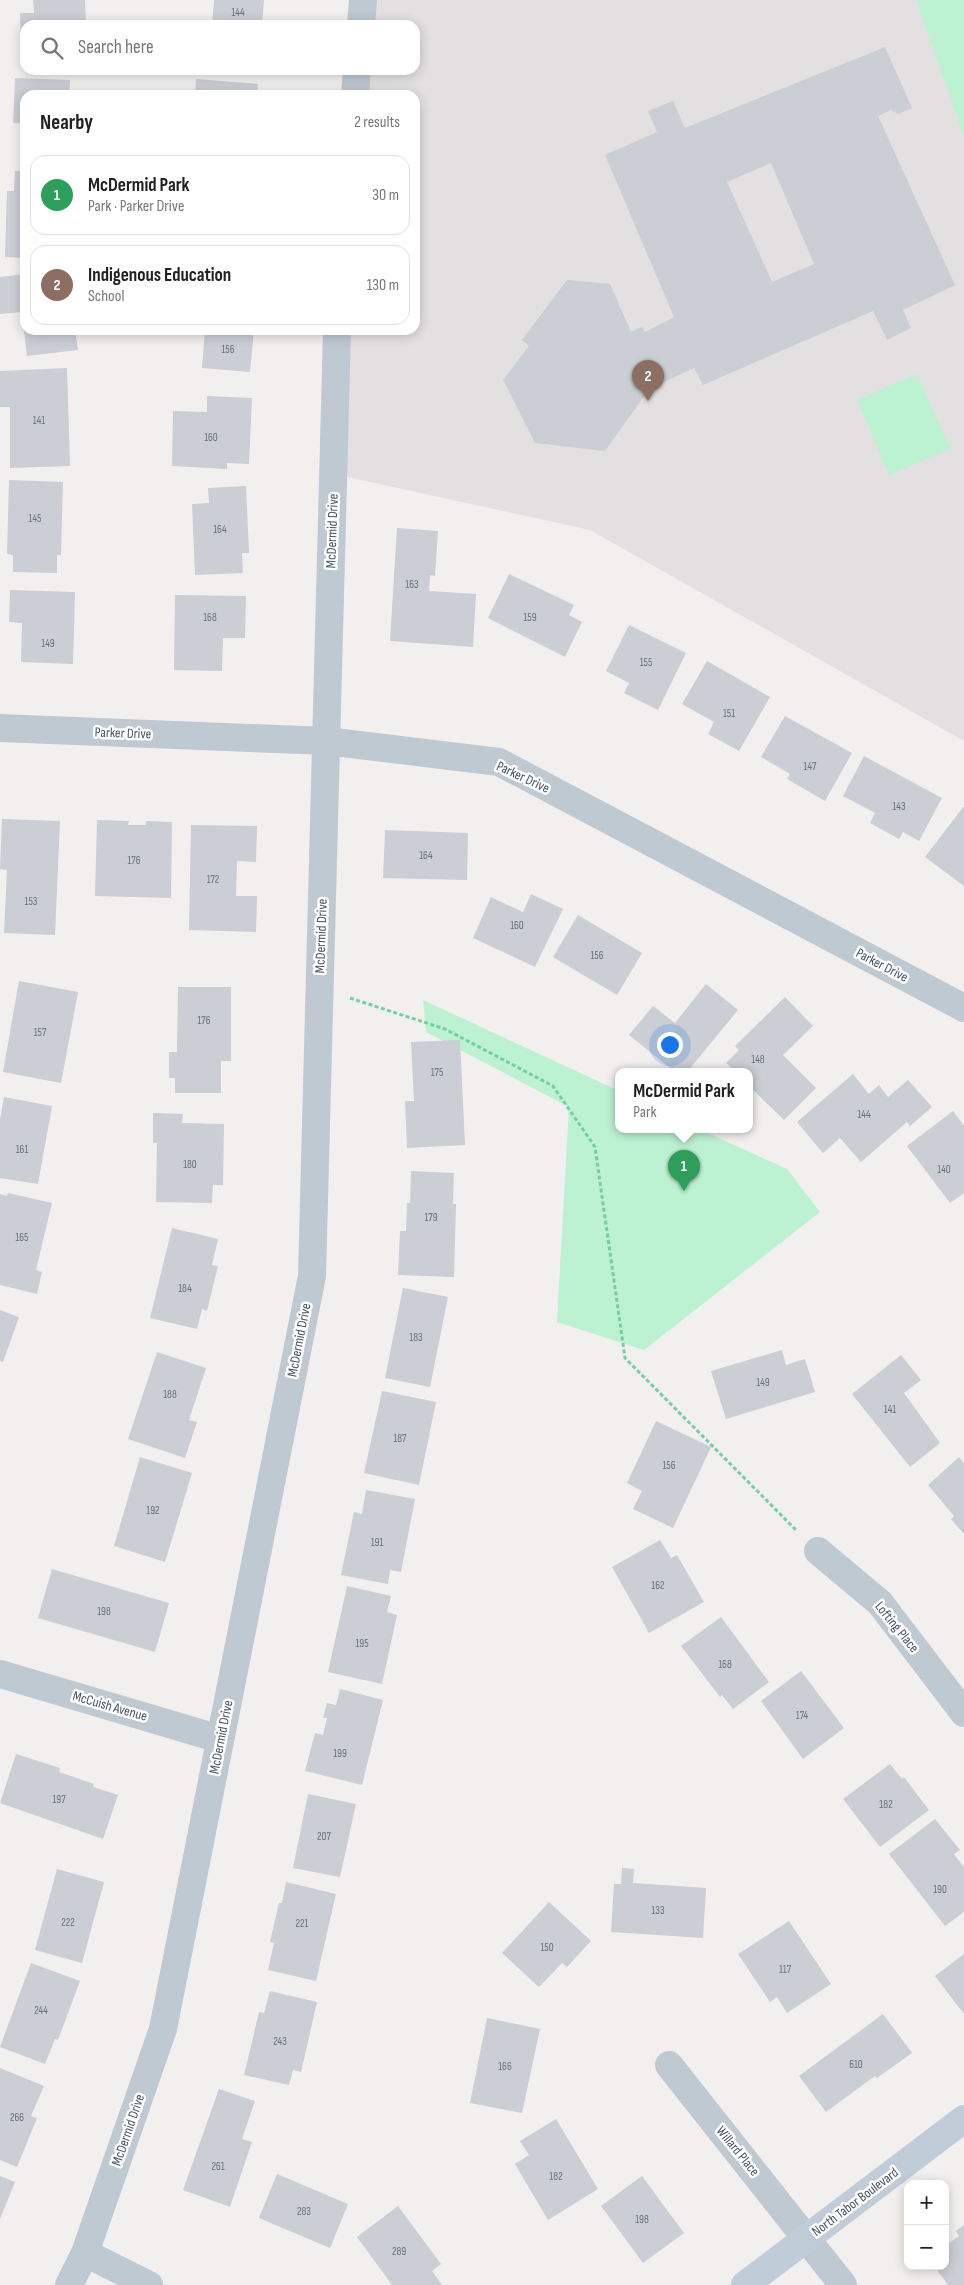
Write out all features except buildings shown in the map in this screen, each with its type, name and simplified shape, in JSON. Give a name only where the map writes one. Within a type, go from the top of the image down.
[{"type":"street","points":[[361,20],[363,0]]},
{"type":"street","points":[[355,90],[356,75]]},
{"type":"street","name":"McDermid Drive","points":[[69,2285],[85,2253],[163,2029],[312,1276],[337,335]]},
{"type":"street","name":"Parker Drive","points":[[0,728],[326,741],[499,762],[964,1008]]},
{"type":"street","name":"Lofting Place","points":[[818,1551],[880,1604],[964,1714]]},
{"type":"street","name":"McCuish Avenue","points":[[0,1674],[220,1739]]},
{"type":"street","name":"Willard Place","points":[[669,2065],[843,2285]]},
{"type":"street","name":"North Tabor Boulevard","points":[[745,2285],[964,2119]]},
{"type":"street","points":[[85,2253],[149,2285]]},
{"type":"path","points":[[319,987],[445,1029],[553,1086],[595,1146],[626,1358],[818,1551]]},
{"type":"shaded area","points":[[351,0],[964,0],[964,741],[590,530],[329,473],[336,335],[420,335],[420,90],[347,90],[348,75],[420,75],[420,20],[350,20]]},
{"type":"green space","points":[[916,0],[964,0],[964,136]]},
{"type":"green space","points":[[917,374],[950,449],[889,475],[857,400]]},
{"type":"green space","points":[[423,1000],[615,1089],[615,1133],[708,1133],[787,1169],[820,1212],[644,1350],[557,1322],[569,1107],[426,1032]]},
{"type":"place","name":"Indigenous Education","points":[[648,401]]},
{"type":"place","name":"McDermid Park","points":[[684,1191]]}]
